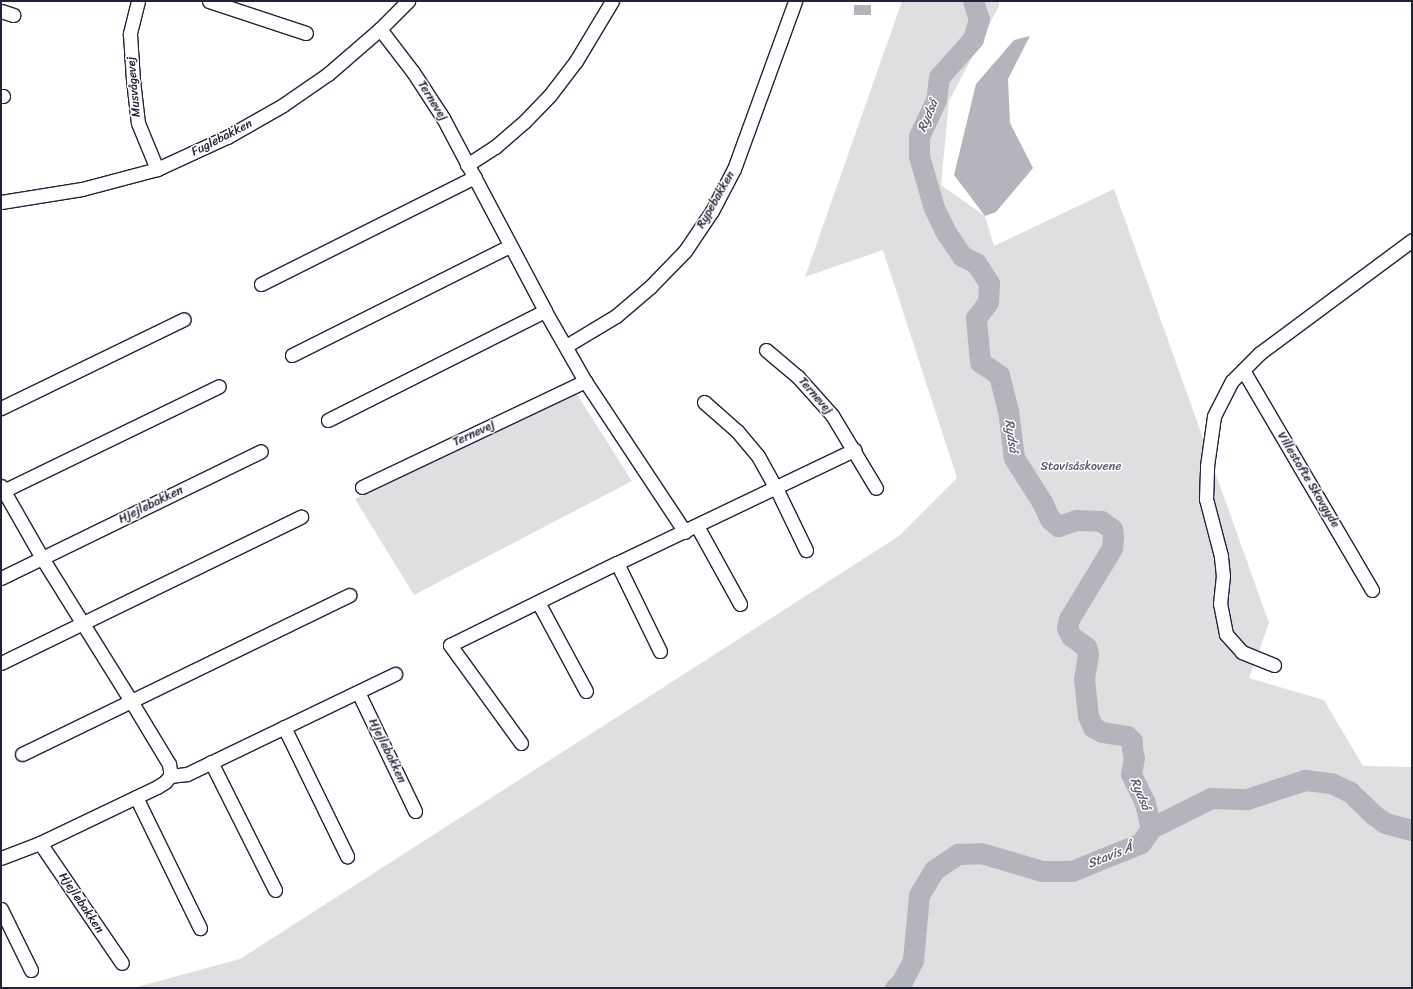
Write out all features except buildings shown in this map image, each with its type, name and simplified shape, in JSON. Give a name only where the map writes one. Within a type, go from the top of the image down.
[{"type":"street","name":"Musvågevej","points":[[138,1],[130,34],[132,80],[138,123],[157,170]]},
{"type":"street","points":[[209,1],[306,33]]},
{"type":"street","name":"Fuglebakken","points":[[1,202],[82,189],[157,170],[227,137],[283,105],[328,74],[380,29],[408,1]]},
{"type":"street","points":[[468,165],[495,147],[524,122],[550,95],[576,61],[612,1]]},
{"type":"street","name":"Rypebakken","points":[[566,346],[616,316],[650,287],[685,251],[712,211],[734,169],[795,1]]},
{"type":"street","name":"Ternevej","points":[[380,29],[414,72],[439,111],[545,311],[585,381],[685,532]]},
{"type":"street","points":[[261,284],[475,177]]},
{"type":"street","points":[[1274,665],[1242,652],[1226,634],[1220,604],[1223,576],[1221,556],[1206,499],[1207,466],[1214,416],[1232,381],[1260,353],[1412,240]]},
{"type":"street","points":[[292,355],[510,246]]},
{"type":"street","points":[[328,420],[545,311]]},
{"type":"street","points":[[1,408],[184,319]]},
{"type":"street","name":"Ternevej","points":[[766,350],[798,377],[832,415],[876,488]]},
{"type":"street","name":"Villestofte Skovgyde","points":[[1243,370],[1372,590]]},
{"type":"street","name":"Ternevej","points":[[362,487],[585,381]]},
{"type":"street","points":[[170,776],[168,764],[131,701],[42,558],[2,490],[219,386]]},
{"type":"street","points":[[704,402],[737,430],[758,456],[776,488],[806,550]]},
{"type":"street","points":[[521,743],[450,645],[617,563],[685,532],[854,450]]},
{"type":"street","name":"Hjejlebakken","points":[[1,578],[261,451]]},
{"type":"street","points":[[1,663],[301,517]]},
{"type":"street","points":[[697,526],[740,604]]},
{"type":"street","points":[[617,563],[660,651]]},
{"type":"street","points":[[22,754],[349,595]]},
{"type":"street","points":[[538,602],[586,691]]},
{"type":"street","points":[[1,858],[40,843],[136,797],[165,782],[170,776],[187,774],[395,674]]},
{"type":"street","name":"Hjejlebakken","points":[[358,692],[416,811]]},
{"type":"street","points":[[284,727],[347,856]]},
{"type":"street","points":[[211,762],[275,890]]},
{"type":"street","points":[[136,797],[200,928]]},
{"type":"street","name":"Hjejlebakken","points":[[40,843],[122,963]]},
{"type":"street","points":[[1,909],[31,970]]},
{"type":"green space","name":"Stavisåskovene","points":[[902,1],[999,1],[999,6],[949,101],[941,185],[985,216],[994,246],[1114,189],[1269,623],[1249,678],[1324,700],[1363,766],[1412,767],[1412,988],[133,988],[240,959],[899,536],[957,478],[883,250],[805,277]]},
{"type":"green space","points":[[576,393],[632,481],[414,595],[355,499]]},
{"type":"shaded area","points":[[854,5],[871,5],[871,15],[854,15]]},
{"type":"shaded area","points":[[1030,36],[1008,79],[1010,123],[1033,168],[996,212],[985,216],[954,175],[976,84],[1014,40]]},
{"type":"waterway","name":"Rydså","points":[[973,1],[979,19],[973,39],[939,77],[936,100],[919,136],[919,156],[934,208],[945,231],[962,256],[976,263],[989,283],[988,302],[976,318],[980,362],[999,375],[1008,410],[1014,458],[1042,502],[1050,519],[1058,526],[1076,520],[1101,521],[1112,529],[1112,548],[1069,619],[1067,628],[1071,636],[1086,647],[1088,654],[1084,678],[1088,716],[1093,727],[1102,732],[1127,736],[1132,741],[1134,758],[1131,774],[1145,803],[1151,828]]},
{"type":"waterway","name":"Stavis Å","points":[[895,988],[901,983],[913,960],[919,895],[934,870],[958,854],[981,853],[1042,871],[1072,871],[1141,843],[1151,828],[1211,798],[1247,799],[1305,780],[1331,783],[1350,792],[1374,815],[1385,823],[1412,830]]}]
